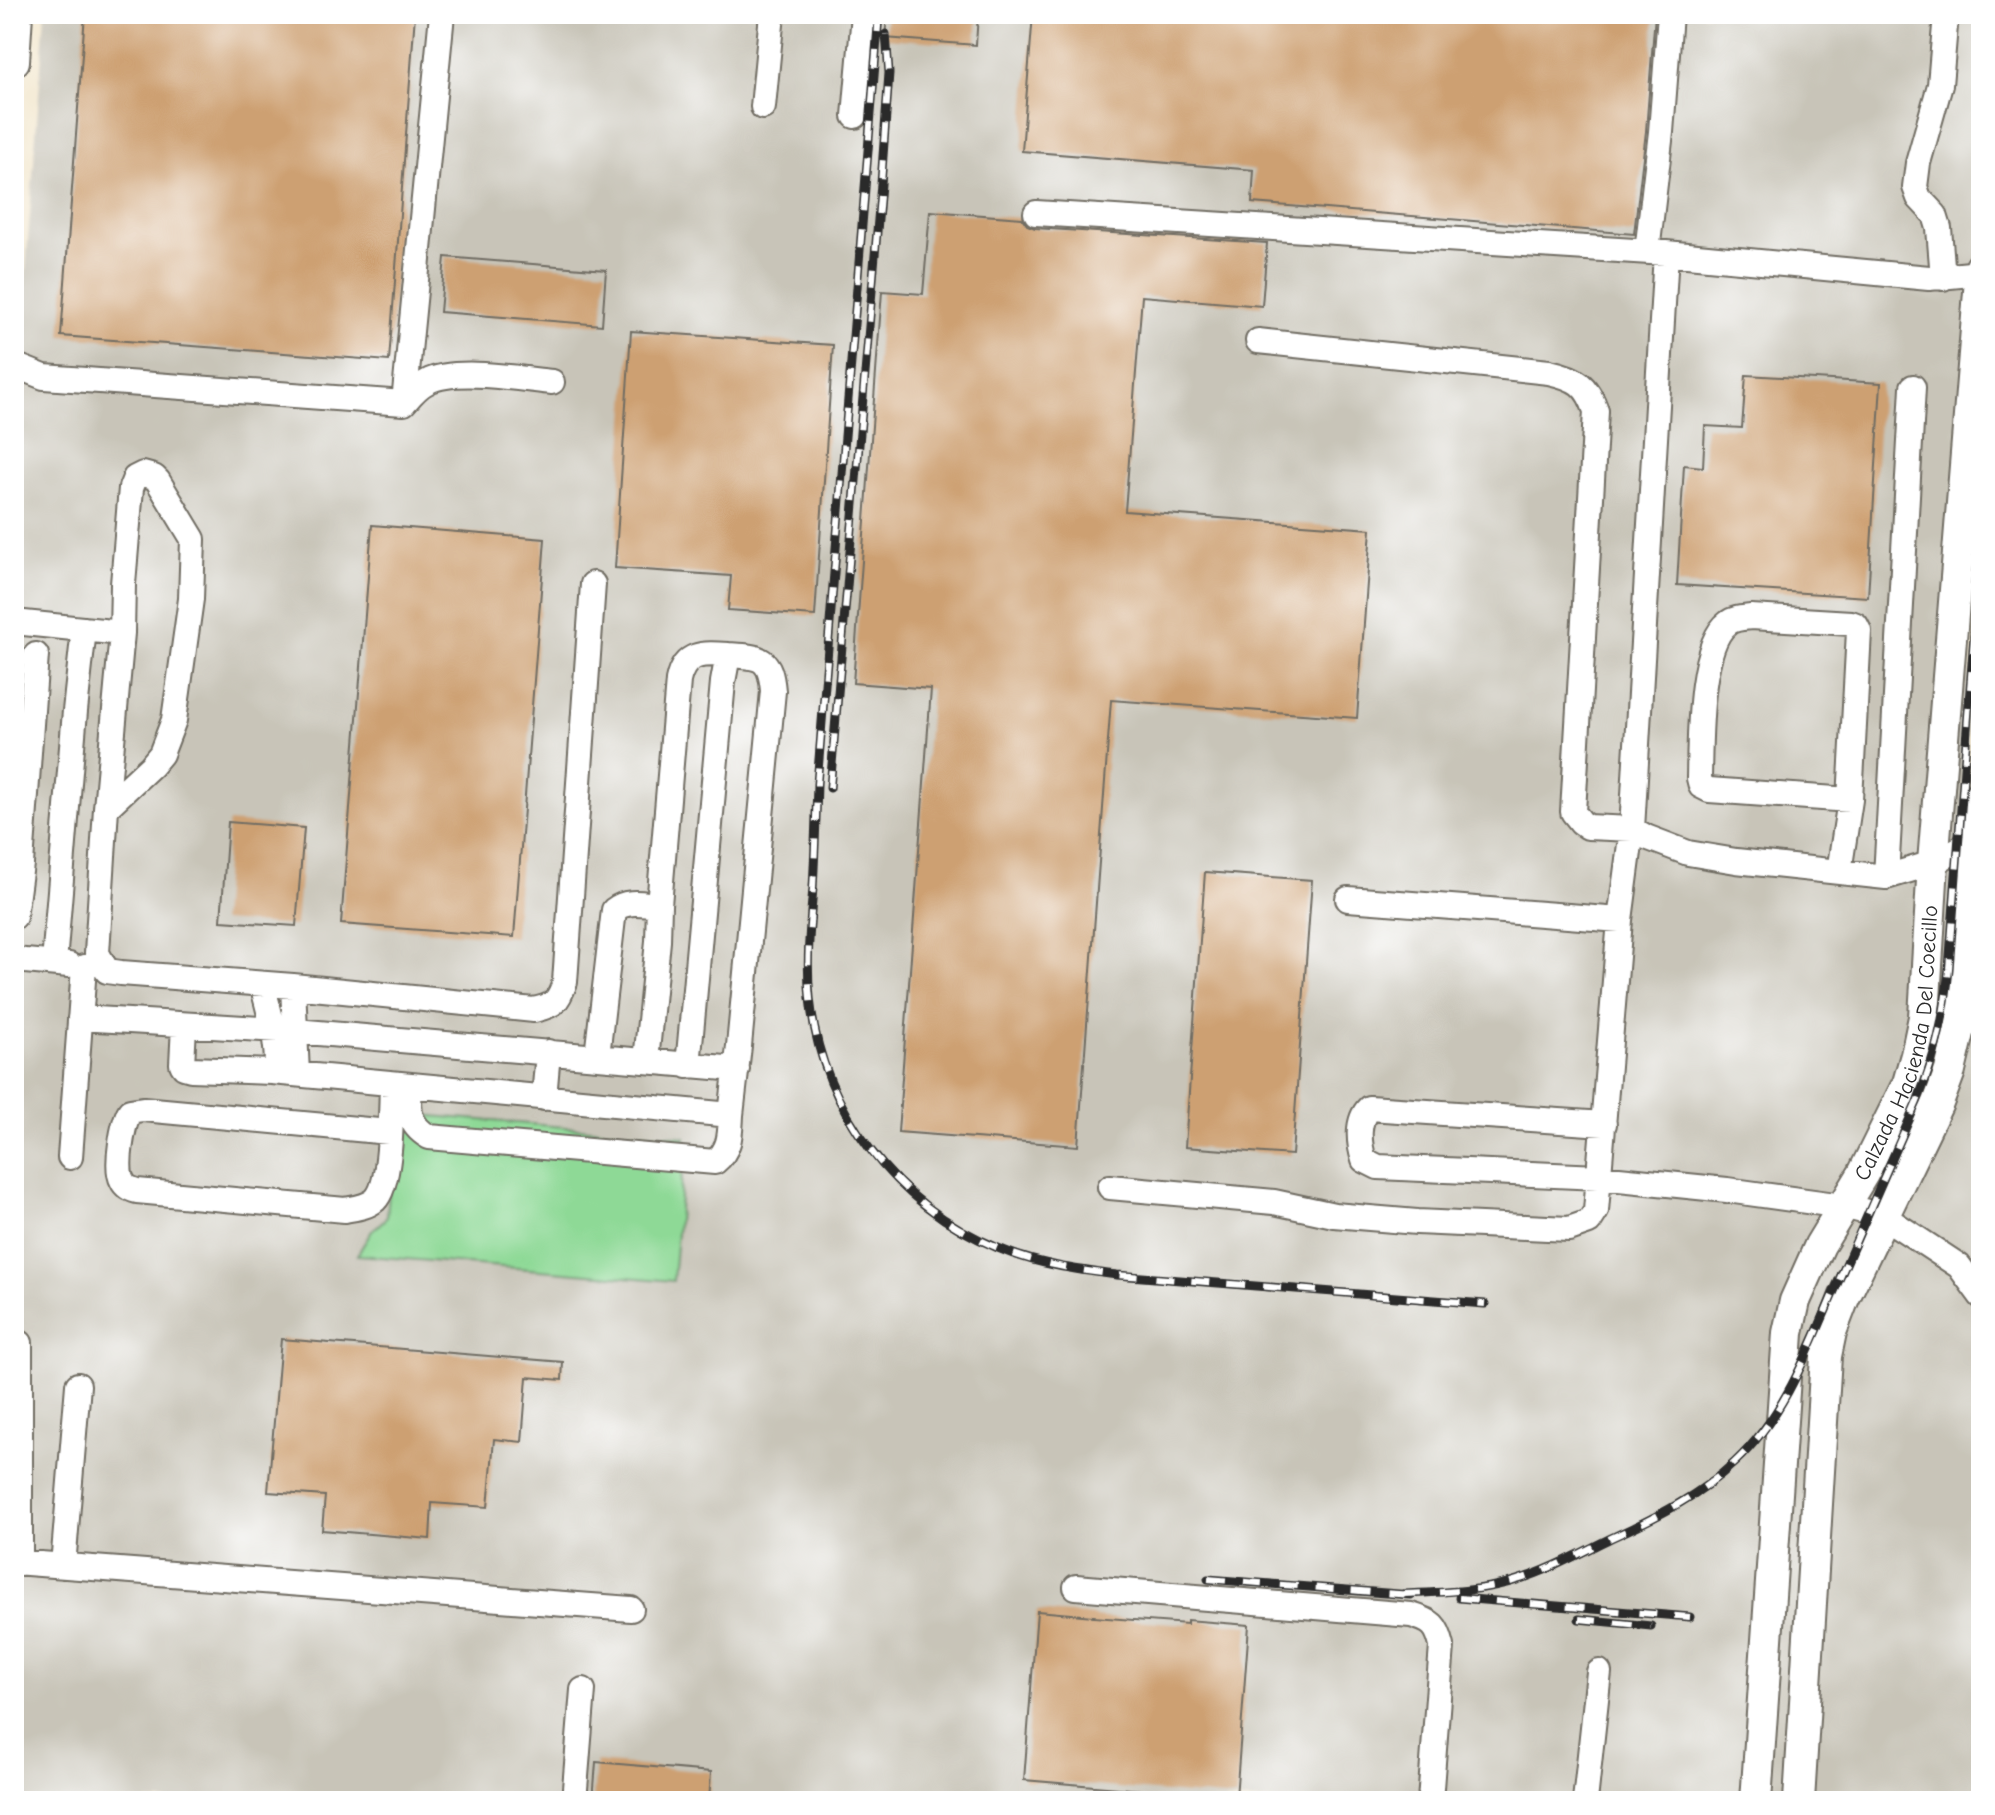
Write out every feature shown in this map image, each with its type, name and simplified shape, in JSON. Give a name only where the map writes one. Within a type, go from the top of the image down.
[{"type":"main road","points":[[14,61],[17,14]]},
{"type":"main road","name":"Calzada Hacienda Del Coecillo","points":[[1758,1789],[1788,1333],[1795,1301],[1820,1245],[1863,1174],[1908,1083],[1924,1017],[1933,863],[1981,267]]},
{"type":"main road","name":"Calzada Hacienda Del Coecillo","points":[[1799,1790],[1826,1356],[1844,1298],[1938,1103],[1956,1050],[1961,1024],[1981,794]]},
{"type":"main road","points":[[1758,1789],[1799,1790]]},
{"type":"street","points":[[404,403],[442,14]]},
{"type":"street","points":[[763,107],[772,14]]},
{"type":"street","points":[[855,116],[864,14]]},
{"type":"street","points":[[1110,1187],[1274,1202],[1334,1215],[1417,1222],[1569,1229],[1589,1222],[1596,1211],[1620,920],[1632,829],[1661,132],[1670,14]]},
{"type":"street","points":[[1943,278],[1939,228],[1935,215],[1919,198],[1915,187],[1918,163],[1940,85],[1946,14]]},
{"type":"street","points":[[1036,213],[1657,252],[1943,278],[1981,273]]},
{"type":"street","points":[[1258,341],[1549,372],[1571,377],[1593,401],[1596,411],[1573,812],[1588,827],[1632,829],[1688,853],[1886,877],[1933,863],[1979,839]]},
{"type":"street","points":[[14,365],[44,377],[404,403]]},
{"type":"street","points":[[404,403],[427,381],[447,376],[485,374],[552,382]]},
{"type":"street","points":[[1886,877],[1913,387]]},
{"type":"street","points":[[70,1157],[80,1018],[100,960],[97,953],[106,808],[131,488],[135,478],[143,474],[158,481],[193,539],[191,599],[174,720],[161,754],[106,808]]},
{"type":"street","points":[[14,960],[534,1010],[547,1007],[559,999],[565,982],[593,584]]},
{"type":"street","points":[[1839,872],[1850,800],[1859,631],[1851,623],[1751,617],[1730,621],[1714,640],[1709,655],[1703,701],[1701,786],[1709,790],[1850,800]]},
{"type":"street","points":[[14,622],[122,633]]},
{"type":"street","points":[[54,963],[84,629]]},
{"type":"street","points":[[401,1084],[414,1125],[429,1137],[715,1162],[724,1155],[729,1141],[737,1069],[773,691],[771,673],[762,661],[755,658],[705,654],[687,661],[680,673],[646,1061]]},
{"type":"street","points":[[14,917],[21,864],[36,655]]},
{"type":"street","points":[[688,1066],[728,655]]},
{"type":"street","points":[[1348,899],[1620,920]]},
{"type":"street","points":[[597,1056],[614,910],[632,903],[659,905]]},
{"type":"street","points":[[262,984],[285,1030]]},
{"type":"street","points":[[287,1073],[278,1053],[293,986]]},
{"type":"street","points":[[80,1018],[285,1030],[737,1069]]},
{"type":"street","points":[[184,1026],[182,1064],[186,1068],[287,1073],[731,1115]]},
{"type":"street","points":[[544,1098],[548,1052]]},
{"type":"street","points":[[389,1132],[135,1110],[126,1117],[120,1176],[129,1189],[137,1191],[345,1210],[368,1205],[377,1198],[386,1174],[389,1132],[401,1084]]},
{"type":"street","points":[[1604,1124],[1369,1108],[1364,1112],[1360,1126],[1361,1151],[1364,1160],[1378,1167],[1599,1177],[1843,1206],[1883,1216],[1959,1266],[1981,1296]]},
{"type":"street","points":[[20,1343],[17,1562],[631,1609]]},
{"type":"street","points":[[63,1566],[78,1385]]},
{"type":"street","points":[[1076,1587],[1411,1615],[1431,1623],[1439,1631],[1442,1646],[1430,1801]]},
{"type":"street","points":[[1585,1801],[1599,1672]]},
{"type":"street","points":[[574,1801],[583,1690]]},
{"type":"shaded area","points":[[45,14],[1981,14],[1981,157],[1963,926],[1981,929],[1981,1801],[19,1801],[14,1757],[14,428]]},
{"type":"green space","points":[[395,1113],[685,1137],[673,1281],[357,1255],[372,1231],[387,1217]]},
{"type":"building","points":[[85,14],[415,14],[389,361],[61,336]]},
{"type":"building","points":[[887,14],[978,14],[976,45],[885,38]]},
{"type":"building","points":[[1033,14],[1655,14],[1634,234],[1252,203],[1254,170],[1022,151]]},
{"type":"building","points":[[930,211],[1022,218],[1027,225],[1035,228],[1267,243],[1262,306],[1142,296],[1125,511],[1371,529],[1357,718],[1111,700],[1078,1146],[898,1132],[931,689],[853,683],[882,291],[923,294]]},
{"type":"building","points":[[445,257],[606,270],[602,325],[440,312]]},
{"type":"building","points":[[631,331],[833,345],[815,616],[728,610],[731,576],[615,568]]},
{"type":"building","points":[[1746,375],[1881,383],[1868,597],[1677,585],[1684,465],[1703,467],[1705,426],[1742,428]]},
{"type":"building","points":[[372,525],[545,539],[514,937],[341,924]]},
{"type":"building","points":[[228,822],[304,828],[296,926],[221,921]]},
{"type":"building","points":[[1205,872],[1312,880],[1292,1155],[1185,1147]]},
{"type":"building","points":[[281,1339],[563,1362],[562,1380],[527,1377],[522,1442],[494,1439],[488,1507],[432,1503],[430,1539],[322,1530],[325,1496],[268,1492]]},
{"type":"building","points":[[1037,1611],[1187,1624],[1187,1620],[1249,1625],[1236,1798],[1024,1780]]},
{"type":"building","points":[[596,1762],[711,1772],[709,1801],[593,1801]]},
{"type":"railway","points":[[879,14],[817,784],[808,970],[817,1039],[847,1115],[896,1179],[927,1206],[961,1229],[1012,1254],[1056,1266],[1117,1275],[1485,1304]]},
{"type":"railway","points":[[830,788],[881,184],[889,73],[886,34]]},
{"type":"railway","points":[[1403,1594],[1475,1589],[1517,1580],[1553,1566],[1676,1505],[1721,1474],[1753,1443],[1796,1377],[1917,1102],[1938,1037],[1949,969],[1981,543]]},
{"type":"railway","points":[[1208,1579],[1411,1595]]},
{"type":"railway","points":[[1459,1598],[1690,1617]]},
{"type":"railway","points":[[1579,1619],[1651,1626]]}]
